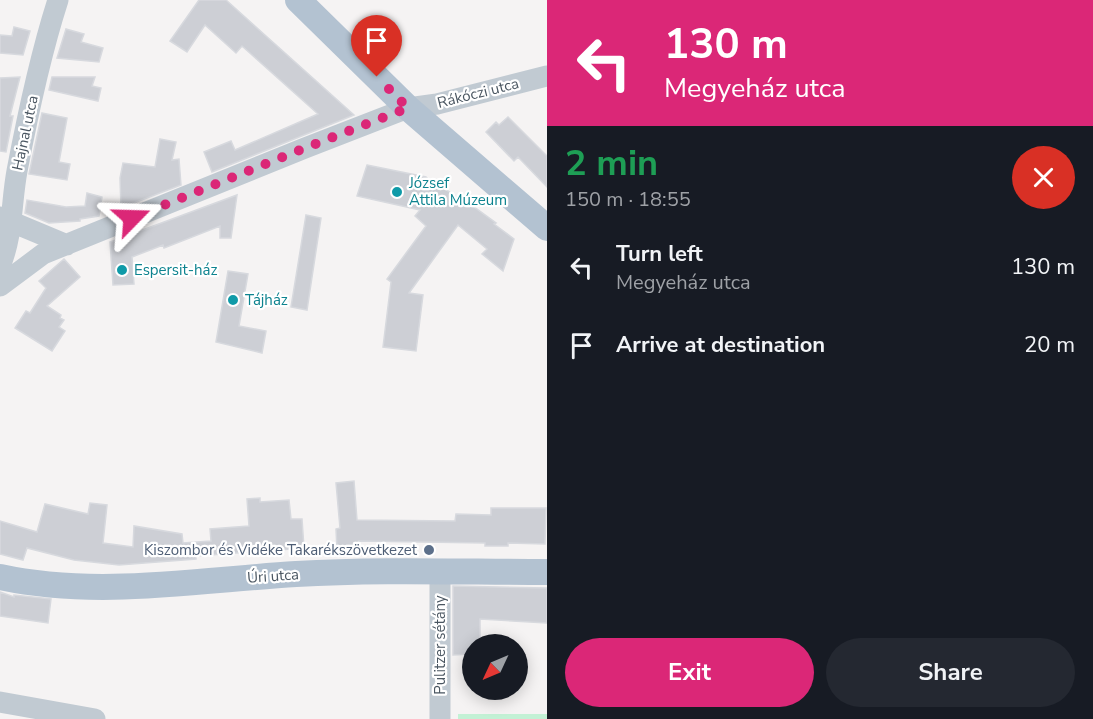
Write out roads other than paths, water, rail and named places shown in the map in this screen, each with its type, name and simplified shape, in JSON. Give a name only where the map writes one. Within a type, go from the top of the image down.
[{"type":"main road","points":[[298,0],[408,108],[547,228]]},
{"type":"main road","name":"Úri utca","points":[[0,577],[23,582],[85,588],[356,570],[547,572]]},
{"type":"street","name":"Hajnal utca","points":[[0,266],[8,247],[5,219],[41,52],[58,0]]},
{"type":"street","name":"Rákóczi utca","points":[[0,286],[44,254],[408,108],[437,104],[547,76]]},
{"type":"street","points":[[5,219],[67,244]]},
{"type":"street","name":"Pulitzer sétány","points":[[440,571],[440,719]]},
{"type":"street","points":[[0,702],[95,719]]},
{"type":"place","name":"József Attila Múzeum","points":[[397,192]]},
{"type":"place","name":"Espersit-ház","points":[[122,270]]},
{"type":"place","name":"Tájház","points":[[233,300]]},
{"type":"place","name":"Kiszombor és Vidéke Takarékszövetkezet","points":[[429,550]]}]
